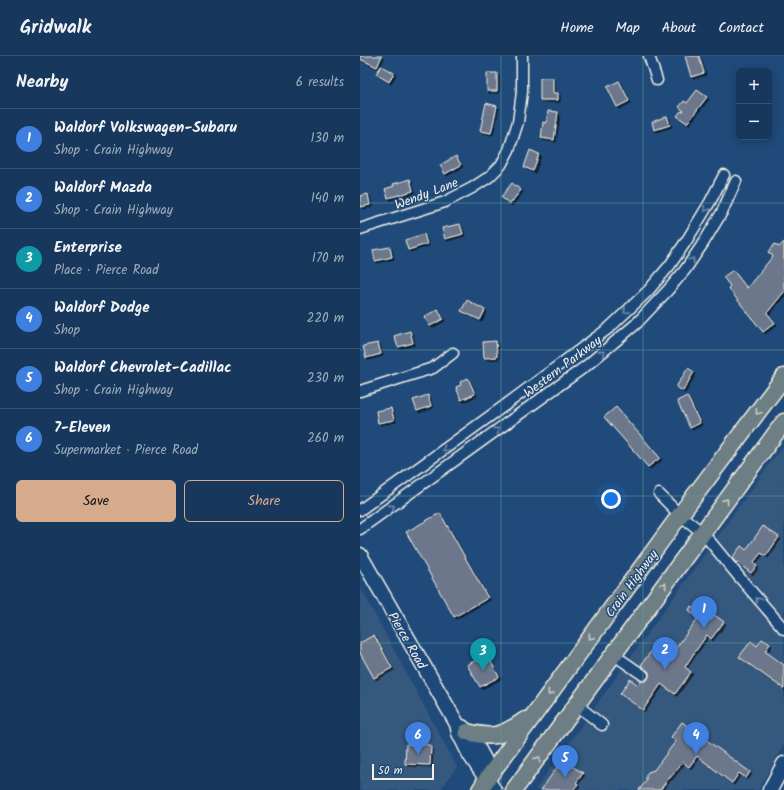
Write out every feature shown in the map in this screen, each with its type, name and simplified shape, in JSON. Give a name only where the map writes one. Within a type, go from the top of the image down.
[{"type":"highway","name":"Crain Highway","points":[[487,786],[535,714],[680,515],[784,377]]},
{"type":"highway","points":[[514,790],[784,422]]},
{"type":"highway","points":[[462,728],[485,736],[495,736],[513,729],[535,714]]},
{"type":"main road","name":"Pierce Road","points":[[360,556],[462,728],[485,761],[487,786]]},
{"type":"main road","points":[[770,790],[784,764]]},
{"type":"street","name":"Wendy Lane","points":[[360,229],[445,202],[489,177],[501,165],[509,150],[518,122],[522,92],[522,56]]},
{"type":"street","points":[[649,56],[657,80]]},
{"type":"street","name":"Western Parkway","points":[[360,510],[609,328],[648,290],[670,265],[710,202],[724,175]]},
{"type":"street","name":"Western Parkway","points":[[360,529],[586,366],[636,324],[685,270],[722,212],[736,181]]},
{"type":"street","points":[[360,391],[433,368],[453,353]]},
{"type":"street","points":[[659,494],[680,515],[703,533],[784,629]]},
{"type":"street","points":[[614,655],[643,676]]},
{"type":"street","points":[[577,705],[602,725]]},
{"type":"shaded area","points":[[784,444],[784,745],[758,790],[535,790]]},
{"type":"shaded area","points":[[360,587],[457,767],[440,790],[360,790]]},
{"type":"building","points":[[360,56],[382,56],[377,67],[360,59]]},
{"type":"building","points":[[685,56],[699,56],[704,73],[691,77]]},
{"type":"building","points":[[381,66],[394,73],[389,82],[376,74]]},
{"type":"building","points":[[487,73],[497,73],[497,91],[487,91]]},
{"type":"building","points":[[540,78],[553,78],[553,93],[558,93],[558,100],[540,100]]},
{"type":"building","points":[[619,81],[629,101],[617,107],[607,87]]},
{"type":"building","points":[[697,90],[707,97],[687,123],[677,116],[680,112],[684,111],[679,107],[684,101],[687,103]]},
{"type":"building","points":[[486,103],[497,106],[491,133],[480,131]]},
{"type":"building","points":[[548,111],[558,112],[554,140],[541,138],[543,122],[546,123]]},
{"type":"building","points":[[667,116],[670,125],[654,130],[652,122]]},
{"type":"building","points":[[530,150],[539,154],[533,171],[524,167]]},
{"type":"building","points":[[456,156],[461,165],[445,174],[440,165]]},
{"type":"building","points":[[410,179],[413,191],[388,198],[385,189],[394,186],[393,184]]},
{"type":"building","points":[[512,183],[521,190],[510,204],[501,197]]},
{"type":"building","points":[[368,194],[370,205],[360,207],[360,196]]},
{"type":"building","points":[[460,224],[463,234],[445,239],[442,228]]},
{"type":"building","points":[[424,234],[427,244],[408,250],[405,240]]},
{"type":"building","points":[[784,242],[784,292],[767,313],[775,323],[763,332],[728,288],[730,286],[723,277],[733,270],[747,288],[773,256],[768,252],[775,244],[779,247]]},
{"type":"building","points":[[390,247],[392,257],[375,261],[373,250]]},
{"type":"building","points":[[467,300],[485,310],[480,320],[461,311]]},
{"type":"building","points":[[438,309],[443,319],[430,326],[424,317]]},
{"type":"building","points":[[410,331],[413,343],[398,347],[394,336]]},
{"type":"building","points":[[496,341],[497,357],[484,358],[483,342]]},
{"type":"building","points":[[378,343],[381,354],[366,358],[363,346]]},
{"type":"building","points":[[688,368],[694,372],[683,391],[676,387]]},
{"type":"building","points":[[468,378],[475,394],[461,400],[456,387],[461,385],[460,382]]},
{"type":"building","points":[[428,395],[431,406],[417,411],[413,400]]},
{"type":"building","points":[[687,396],[700,423],[690,428],[677,401]]},
{"type":"building","points":[[616,407],[660,458],[648,467],[604,417]]},
{"type":"building","points":[[391,408],[394,420],[378,423],[376,411]]},
{"type":"building","points":[[440,513],[488,598],[454,617],[406,532]]},
{"type":"building","points":[[763,526],[779,537],[766,556],[761,553],[753,563],[757,566],[751,573],[737,562],[736,563],[732,558],[741,546],[746,550]]},
{"type":"building","points":[[691,606],[701,613],[705,608],[724,622],[711,639],[707,635],[692,656],[685,667],[691,672],[675,694],[661,684],[643,710],[620,694],[630,679],[638,685],[641,681],[648,679],[649,672],[641,665],[655,646],[670,656],[698,618],[689,610]]},
{"type":"building","points":[[374,635],[392,668],[374,678],[360,653],[360,643]]},
{"type":"building","points":[[762,639],[770,644],[765,651],[784,665],[784,689],[739,657],[751,641],[757,646]]},
{"type":"building","points":[[487,654],[499,677],[480,687],[467,665]]},
{"type":"building","points":[[682,722],[750,772],[746,778],[739,773],[732,783],[697,756],[689,767],[683,762],[660,790],[639,790],[646,781],[646,775],[648,772],[654,770],[676,741],[671,737]]},
{"type":"building","points":[[406,744],[431,745],[430,765],[405,764]]},
{"type":"building","points":[[570,765],[583,773],[576,783],[578,784],[573,790],[541,790],[558,766],[565,771]]},
{"type":"place","name":"Waldorf Volkswagen-Subaru","points":[[704,629]]},
{"type":"place","name":"Waldorf Mazda","points":[[665,670]]},
{"type":"place","name":"Enterprise","points":[[483,671]]},
{"type":"place","name":"7-Eleven","points":[[418,755]]},
{"type":"place","name":"Waldorf Dodge","points":[[696,755]]},
{"type":"place","name":"Waldorf Chevrolet-Cadillac","points":[[565,778]]}]
